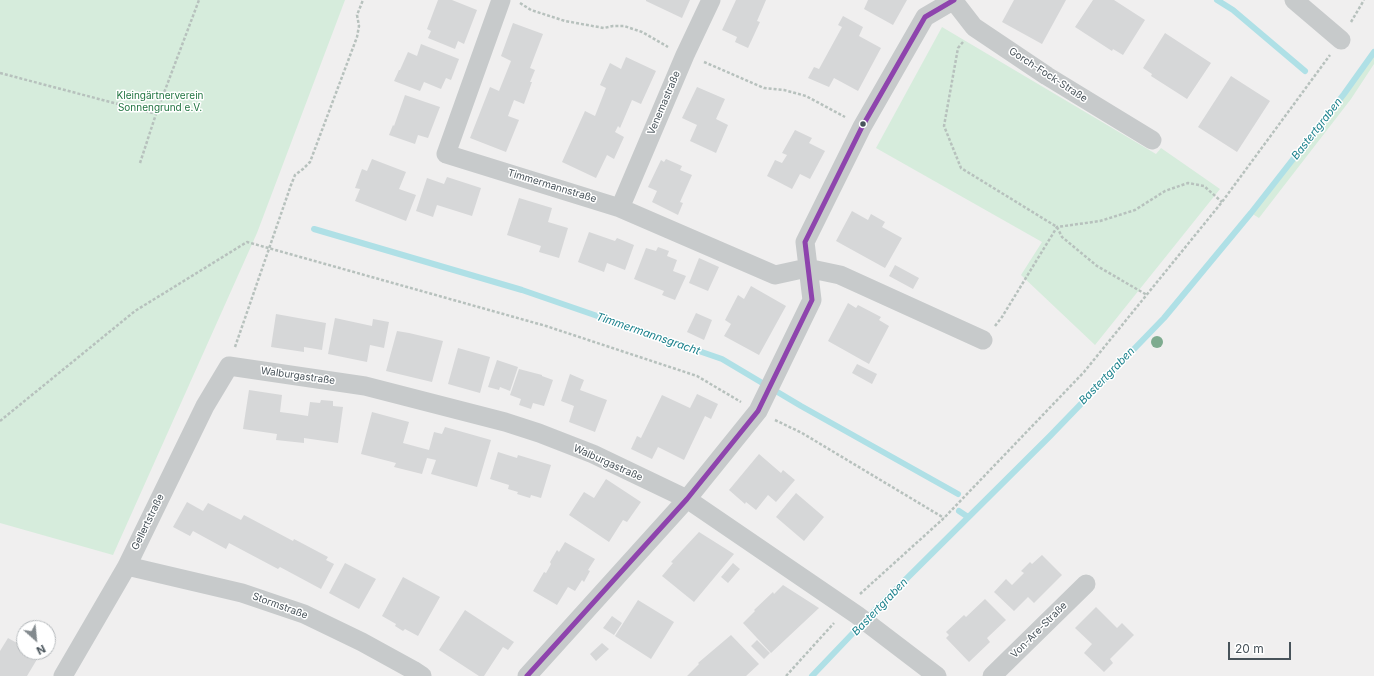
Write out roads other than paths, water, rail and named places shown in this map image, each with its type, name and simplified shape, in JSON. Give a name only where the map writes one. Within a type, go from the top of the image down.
[{"type":"street","name":"Timmermannstraße","points":[[501,0],[446,154],[620,208],[775,275],[807,268]]},
{"type":"street","name":"Venemastraße","points":[[620,208],[685,55],[711,0]]},
{"type":"street","name":"Gorch-Fock-Straße","points":[[527,676],[687,499],[764,398],[812,300],[805,242],[862,127],[925,17],[953,0],[974,27],[1047,76],[1152,140]]},
{"type":"street","points":[[1294,0],[1341,40]]},
{"type":"street","points":[[807,268],[840,275],[983,340]]},
{"type":"street","name":"Walburgastraße","points":[[229,366],[365,386],[505,422],[539,433],[593,454],[687,499],[852,611],[937,676]]},
{"type":"street","name":"Gellertstraße","points":[[63,676],[127,566],[205,406],[229,366]]},
{"type":"street","name":"Stormstraße","points":[[127,566],[242,593],[304,614],[362,642],[422,676]]},
{"type":"street","name":"Von-Are-Straße","points":[[992,676],[1086,584]]},
{"type":"waterway","points":[[1217,0],[1233,10],[1305,71]]},
{"type":"waterway","name":"Bastertgraben","points":[[812,676],[875,610],[1050,436],[1164,318],[1251,213],[1344,94],[1374,52]]},
{"type":"waterway","name":"Timmermannsgracht","points":[[314,229],[522,290],[722,359],[801,406],[958,494]]},
{"type":"waterway","points":[[959,511],[968,517]]},
{"type":"park label","name":"Kleingärtnerverein Sonnengrund e.V.","points":[[160,102]]}]
